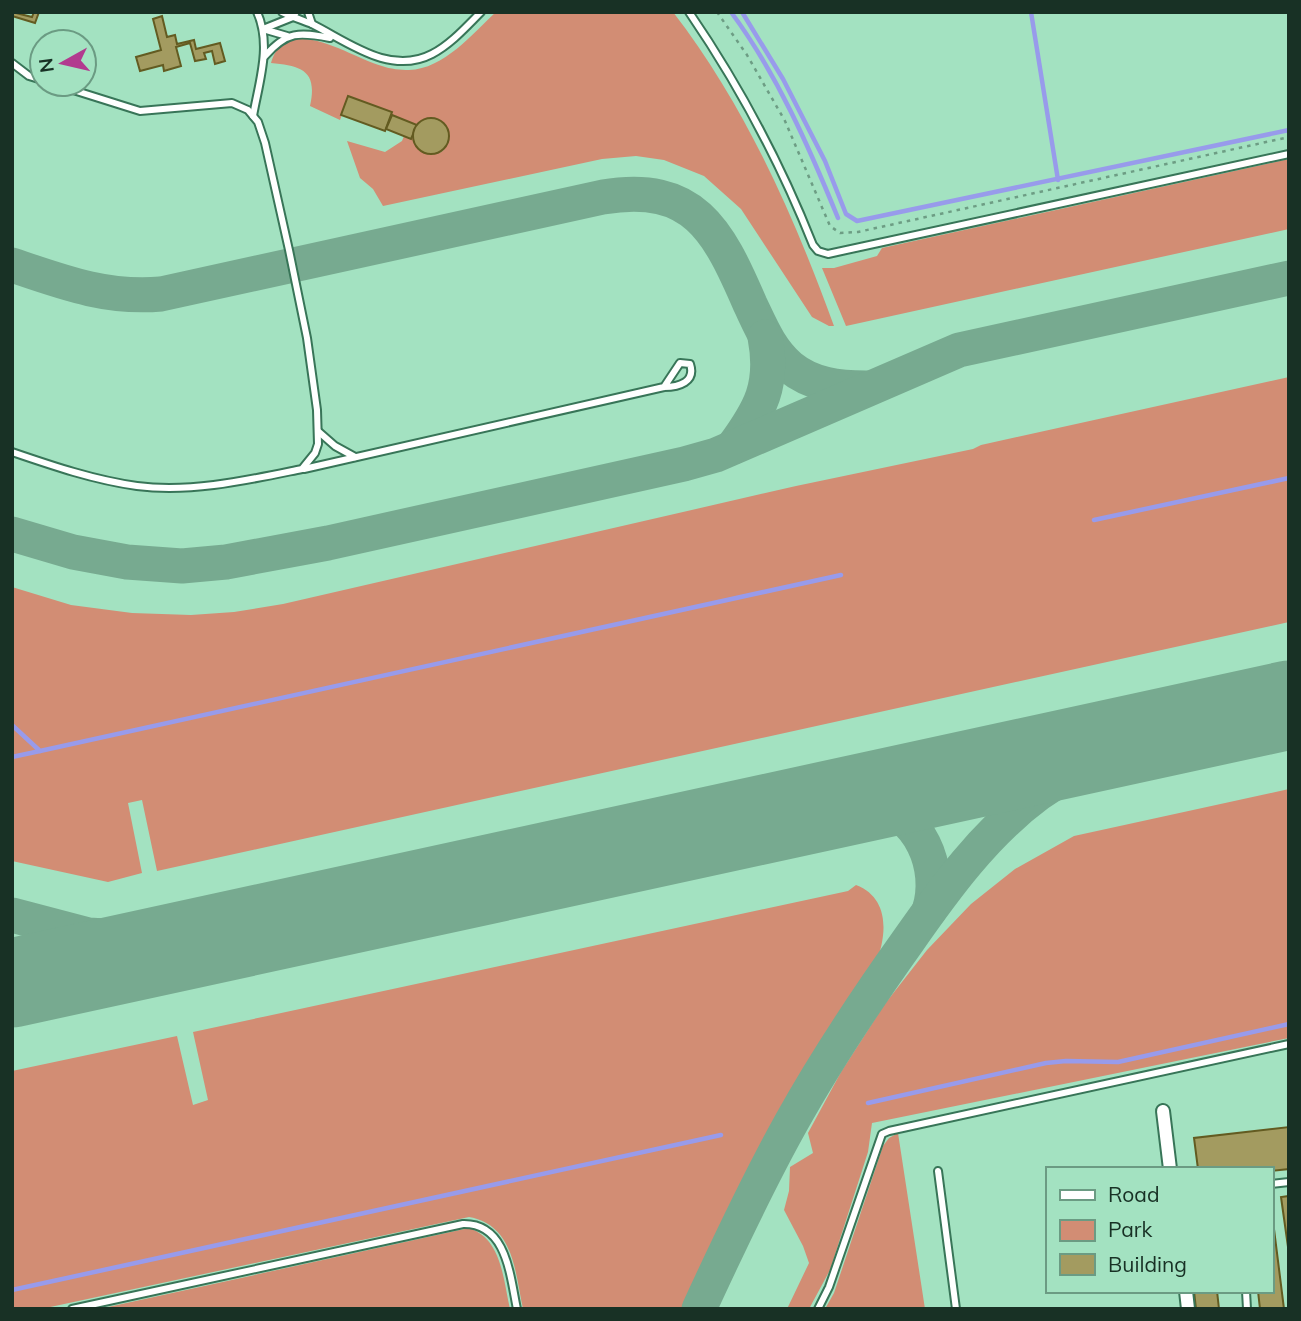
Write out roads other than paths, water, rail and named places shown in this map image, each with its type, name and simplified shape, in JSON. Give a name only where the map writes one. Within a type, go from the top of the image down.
[{"type":"street","points":[[1163,1111],[1170,1167]]},
{"type":"lane","points":[[253,116],[264,58],[263,29],[257,12]]},
{"type":"lane","points":[[282,12],[295,15],[335,38],[382,58],[399,62],[416,61],[446,46],[481,12]]},
{"type":"lane","points":[[308,12],[312,24]]},
{"type":"lane","points":[[689,12],[717,53],[774,153],[813,245],[818,251],[828,254],[1289,154]]},
{"type":"lane","points":[[263,29],[295,15]]},
{"type":"lane","points":[[263,29],[288,36],[306,34],[335,38]]},
{"type":"lane","points":[[264,58],[275,45],[288,36]]},
{"type":"lane","points":[[12,63],[28,75]]},
{"type":"lane","points":[[98,98],[139,111],[232,103],[248,110],[253,116],[265,143],[310,359],[319,432],[315,453],[302,469]]},
{"type":"lane","points":[[12,452],[77,473],[138,486],[208,485],[302,469],[677,386],[686,382],[691,375],[690,364],[680,363],[664,387]]},
{"type":"lane","points":[[319,432],[335,446],[355,457]]},
{"type":"lane","points":[[818,1309],[830,1287],[882,1134],[1289,1044]]},
{"type":"lane","points":[[938,1171],[956,1309]]},
{"type":"lane","points":[[72,1309],[450,1227],[475,1224],[484,1228],[499,1243],[506,1259],[517,1309]]},
{"type":"waterway","points":[[731,12],[777,86],[804,138],[838,218]]},
{"type":"waterway","points":[[742,12],[783,79],[825,161],[846,214],[857,221],[1289,130]]},
{"type":"waterway","points":[[1031,12],[1058,180]]},
{"type":"waterway","points":[[1094,520],[1289,478]]},
{"type":"waterway","points":[[12,725],[40,751],[841,575]]},
{"type":"waterway","points":[[12,757],[40,751]]},
{"type":"waterway","points":[[868,1103],[1046,1063],[1118,1062],[1289,1024]]},
{"type":"waterway","points":[[12,1290],[721,1135]]}]
